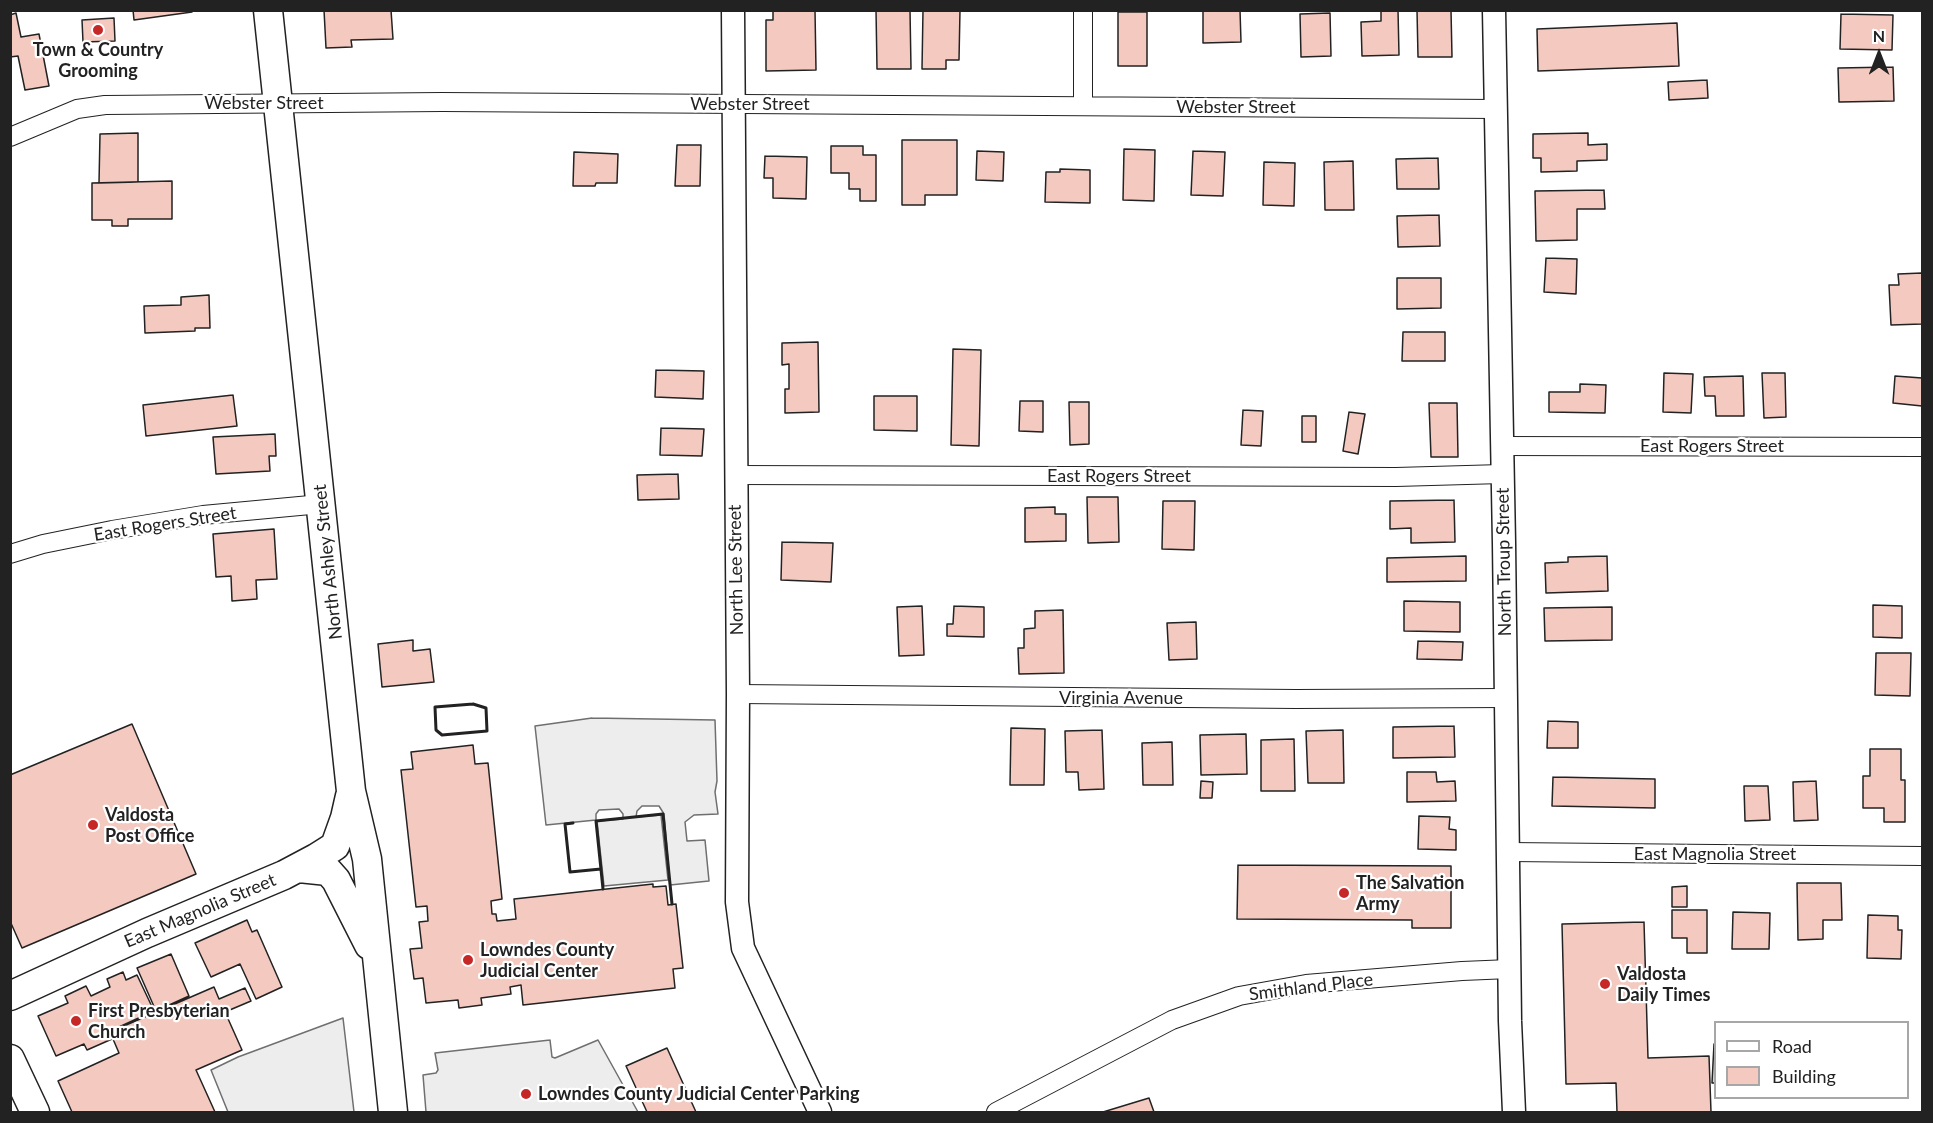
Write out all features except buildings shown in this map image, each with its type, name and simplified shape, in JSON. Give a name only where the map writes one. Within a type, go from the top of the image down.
[{"type":"main road","name":"North Ashley Street","points":[[268,10],[351,791],[367,859],[393,1113]]},
{"type":"main road","name":"East Magnolia Street","points":[[10,996],[299,867],[335,846],[351,791]]},
{"type":"main road","points":[[299,867],[328,871],[336,880],[376,959]]},
{"type":"main road","points":[[10,1059],[34,1113]]},
{"type":"street","name":"North Lee Street","points":[[733,10],[739,930],[752,970],[820,1113]]},
{"type":"street","points":[[1083,10],[1083,106]]},
{"type":"street","name":"North Troup Street","points":[[1494,10],[1514,1113]]},
{"type":"street","name":"Webster Street","points":[[10,137],[77,109],[105,105],[441,102],[1496,109]]},
{"type":"street","name":"East Rogers Street","points":[[1502,446],[1923,447]]},
{"type":"street","name":"East Rogers Street","points":[[735,476],[1396,477],[1502,474]]},
{"type":"street","name":"East Rogers Street","points":[[10,554],[43,544],[112,530],[203,515],[321,504]]},
{"type":"street","name":"Virginia Avenue","points":[[738,694],[1296,699],[1505,698]]},
{"type":"street","name":"East Magnolia Street","points":[[1508,852],[1923,856]]},
{"type":"street","name":"Smithland Place","points":[[996,1113],[1172,1020],[1239,996],[1306,984],[1510,969]]},
{"type":"shaded area","points":[[592,718],[715,720],[717,781],[715,792],[718,814],[694,815],[685,822],[687,841],[705,840],[709,881],[670,885],[664,814],[659,806],[642,806],[637,811],[636,817],[661,815],[668,880],[604,886],[597,821],[623,819],[623,814],[619,809],[599,810],[596,820],[546,825],[535,726]]},
{"type":"shaded area","points":[[343,1018],[354,1112],[228,1112],[211,1070],[238,1057]]},
{"type":"shaded area","name":"Lowndes County Judicial Center Parking","points":[[550,1040],[552,1057],[555,1058],[598,1040],[638,1112],[426,1112],[423,1075],[436,1073],[438,1070],[435,1053]]},
{"type":"wall","points":[[473,704],[486,708],[487,731],[442,735],[436,730],[435,707],[473,704]]},
{"type":"wall","points":[[603,889],[596,821],[663,814],[672,904]]},
{"type":"wall","points":[[573,823],[565,824],[570,872],[601,869]]},
{"type":"place","name":"Town & Country Grooming","points":[[98,30]]},
{"type":"place","name":"Valdosta Post Office","points":[[93,825]]},
{"type":"place","name":"The Salvation Army","points":[[1344,893]]},
{"type":"place","name":"Lowndes County Judicial Center","points":[[468,960]]},
{"type":"place","name":"Valdosta Daily Times","points":[[1605,984]]},
{"type":"place","name":"First Presbyterian Church","points":[[76,1021]]},
{"type":"place","name":"Lowndes County Judicial Center Parking","points":[[526,1094]]}]
